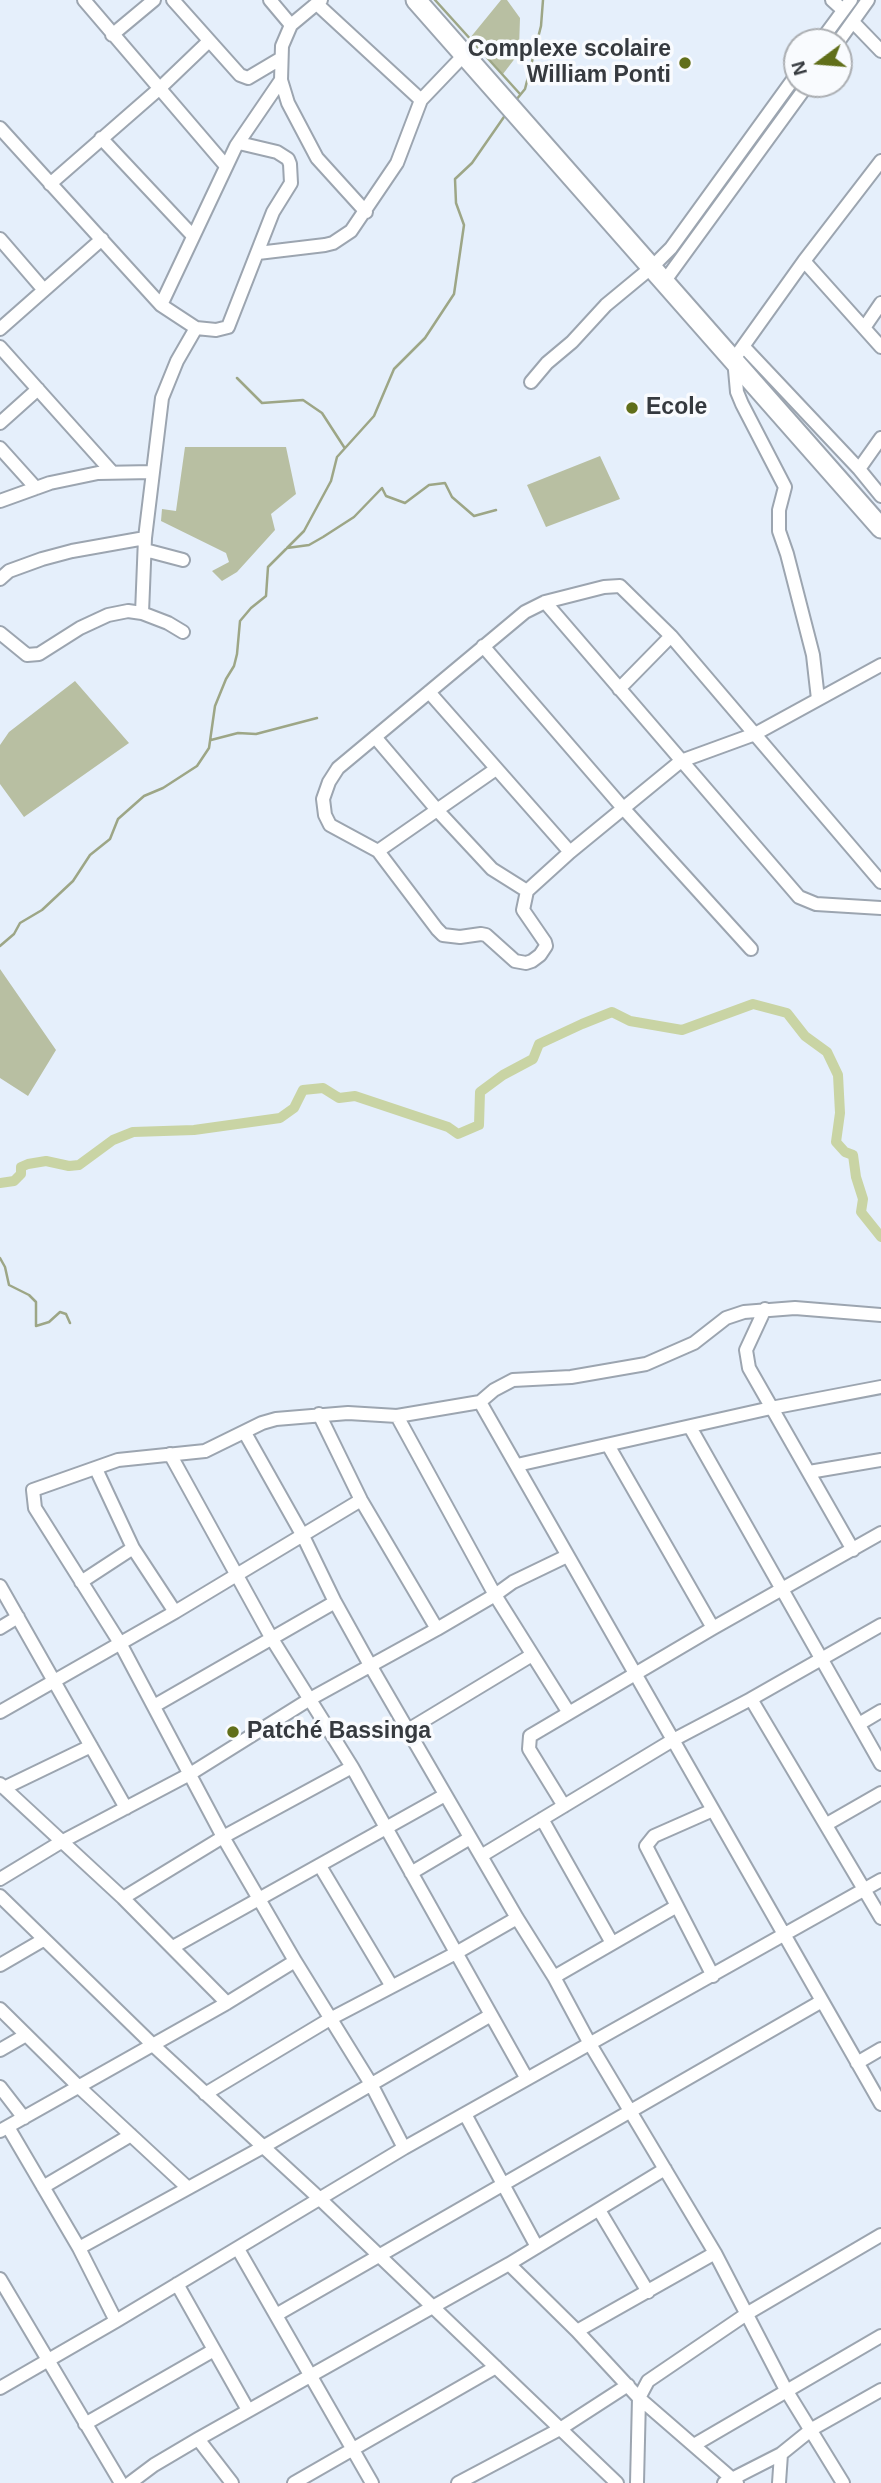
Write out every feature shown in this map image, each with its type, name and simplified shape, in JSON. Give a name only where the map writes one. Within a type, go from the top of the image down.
[{"type":"highway","points":[[416,0],[658,274],[739,353],[881,528]]},
{"type":"street","points":[[84,0],[226,166]]},
{"type":"street","points":[[112,35],[155,0]]},
{"type":"street","points":[[173,0],[233,69],[248,78],[280,59]]},
{"type":"street","points":[[270,0],[291,25]]},
{"type":"street","points":[[830,28],[847,5],[832,0]]},
{"type":"street","points":[[848,28],[869,0]]},
{"type":"street","points":[[366,212],[317,158],[288,103],[281,80],[280,59],[291,25],[319,2],[421,100]]},
{"type":"street","points":[[853,22],[881,51]]},
{"type":"street","points":[[50,184],[160,88],[209,41]]},
{"type":"street","points":[[258,253],[333,243],[351,231],[397,163],[421,100],[465,54]]},
{"type":"street","points":[[161,305],[226,166],[281,80]]},
{"type":"street","points":[[658,274],[671,248],[783,93]]},
{"type":"street","points":[[531,382],[547,363],[610,306],[658,274],[797,98]]},
{"type":"street","points":[[0,128],[161,305],[196,328],[216,330],[228,327],[273,212],[290,183],[288,159],[277,152],[239,142]]},
{"type":"street","points":[[101,138],[193,236]]},
{"type":"street","points":[[818,699],[813,655],[788,554],[779,531],[779,510],[785,487],[737,392],[739,353],[804,261],[881,161]]},
{"type":"street","points":[[0,239],[44,290]]},
{"type":"street","points":[[0,329],[102,239]]},
{"type":"street","points":[[804,261],[881,347]]},
{"type":"street","points":[[863,328],[881,303]]},
{"type":"street","points":[[142,613],[145,544],[162,398],[177,361],[196,328]]},
{"type":"street","points":[[0,347],[111,472]]},
{"type":"street","points":[[739,353],[859,469],[881,496]]},
{"type":"street","points":[[0,423],[38,389]]},
{"type":"street","points":[[859,469],[881,438]]},
{"type":"street","points":[[0,448],[36,488]]},
{"type":"street","points":[[0,501],[36,488],[98,472],[153,472]]},
{"type":"street","points":[[0,579],[9,571],[72,551],[145,544],[183,560]]},
{"type":"street","points":[[881,665],[755,734],[681,761],[569,852],[527,891],[523,910],[545,942],[540,955],[532,961],[515,961],[486,935],[456,937],[443,934],[378,851],[330,825],[325,815],[324,799],[329,782],[338,768],[525,612],[544,602],[604,587],[620,586],[671,636],[755,734],[881,882]]},
{"type":"street","points":[[544,602],[799,897],[816,904],[881,908]]},
{"type":"street","points":[[0,633],[27,655],[40,654],[80,628],[107,615],[128,611],[142,613],[177,626],[183,632]]},
{"type":"street","points":[[620,689],[671,636]]},
{"type":"street","points":[[483,646],[623,808],[751,949]]},
{"type":"street","points":[[429,692],[569,852]]},
{"type":"street","points":[[375,737],[492,869],[527,891]]},
{"type":"street","points":[[378,851],[496,769]]},
{"type":"street","points":[[404,2148],[371,2084],[295,1961],[223,1836],[120,1643],[35,1508],[33,1490],[135,1457],[205,1451],[262,1423],[276,1419],[319,1414],[369,1413],[397,1416],[480,1402],[494,1390],[513,1380],[571,1377],[646,1364],[695,1343],[726,1318],[744,1312],[795,1308],[881,1315]]},
{"type":"street","points":[[765,1309],[746,1350],[746,1359],[771,1408],[853,1550]]},
{"type":"street","points":[[517,1465],[771,1408],[881,1387]]},
{"type":"street","points":[[480,1402],[881,2104]]},
{"type":"street","points":[[319,1414],[361,1500],[437,1629]]},
{"type":"street","points":[[397,1416],[495,1595],[569,1713]]},
{"type":"street","points":[[690,1427],[881,1764]]},
{"type":"street","points":[[244,1433],[303,1536],[370,1665],[715,2253],[786,2390],[843,2483]]},
{"type":"street","points":[[608,1445],[713,1628]]},
{"type":"street","points":[[170,1454],[272,1639],[352,1767],[527,2079]]},
{"type":"street","points":[[808,1472],[881,1460]]},
{"type":"street","points":[[96,1468],[133,1548],[175,1612]]},
{"type":"street","points":[[0,1712],[175,1612],[361,1500]]},
{"type":"street","points":[[564,1806],[529,1749],[530,1736],[881,1533]]},
{"type":"street","points":[[81,1583],[133,1548]]},
{"type":"street","points":[[0,1879],[61,1842],[190,1774],[310,1699],[437,1629],[513,1582],[567,1556]]},
{"type":"street","points":[[0,1586],[125,1808]]},
{"type":"street","points":[[154,1706],[335,1602]]},
{"type":"street","points":[[0,1628],[19,1617]]},
{"type":"street","points":[[481,1856],[673,1740],[881,1625]]},
{"type":"street","points":[[408,1730],[532,1655]]},
{"type":"street","points":[[751,1699],[881,1917]]},
{"type":"street","points":[[859,1724],[881,1711]]},
{"type":"street","points":[[91,1746],[2,1786],[123,1898],[227,2003]]},
{"type":"street","points":[[123,1898],[223,1836],[352,1767]]},
{"type":"street","points":[[827,1824],[881,1793]]},
{"type":"street","points":[[173,1947],[445,1795]]},
{"type":"street","points":[[713,1810],[654,1836],[646,1846],[713,1976]]},
{"type":"street","points":[[542,1819],[612,1943]]},
{"type":"street","points":[[411,1873],[470,1838]]},
{"type":"street","points":[[320,1866],[391,1985]]},
{"type":"street","points":[[0,2388],[404,2148],[881,1880]]},
{"type":"street","points":[[0,1896],[153,2045],[320,2199],[617,2483]]},
{"type":"street","points":[[554,1977],[677,1906]]},
{"type":"street","points":[[205,2094],[330,2019],[517,1918]]},
{"type":"street","points":[[0,1965],[43,1940]]},
{"type":"street","points":[[116,2321],[79,2248],[4,2129],[227,2003],[295,1961]]},
{"type":"street","points":[[276,2315],[822,2001]]},
{"type":"street","points":[[0,2009],[188,2188]]},
{"type":"street","points":[[79,2248],[262,2147],[491,2015]]},
{"type":"street","points":[[0,2050],[26,2035]]},
{"type":"street","points":[[858,2063],[881,2049]]},
{"type":"street","points":[[0,2087],[24,2118]]},
{"type":"street","points":[[466,2114],[537,2247]]},
{"type":"street","points":[[43,2187],[131,2135]]},
{"type":"street","points":[[130,2483],[198,2439],[509,2264],[665,2169]]},
{"type":"street","points":[[599,2210],[649,2292]]},
{"type":"street","points":[[637,2483],[639,2398],[648,2381],[748,2313],[881,2235]]},
{"type":"street","points":[[238,2249],[372,2483]]},
{"type":"street","points":[[577,2332],[715,2253]]},
{"type":"street","points":[[509,2264],[639,2398],[732,2481],[782,2454],[812,2429],[881,2390]]},
{"type":"street","points":[[0,2279],[3,2293],[121,2483]]},
{"type":"street","points":[[177,2284],[248,2410]]},
{"type":"street","points":[[694,2445],[881,2336]]},
{"type":"street","points":[[85,2424],[214,2350]]},
{"type":"street","points":[[294,2483],[496,2367]]},
{"type":"street","points":[[459,2483],[560,2429],[628,2385]]},
{"type":"street","points":[[198,2439],[232,2483]]},
{"type":"street","points":[[779,2483],[782,2454]]},
{"type":"green space","points":[[501,0],[507,0],[520,18],[519,48],[516,57],[503,74],[470,38]]},
{"type":"green space","points":[[185,447],[286,447],[296,494],[271,514],[275,530],[237,572],[222,581],[212,571],[229,562],[226,553],[161,521],[162,509],[176,511]]},
{"type":"green space","points":[[600,456],[620,499],[546,527],[527,485]]},
{"type":"green space","points":[[75,681],[129,743],[24,817],[0,784],[0,745],[9,732]]},
{"type":"green space","points":[[0,969],[56,1050],[28,1096],[0,1078]]},
{"type":"waterway","points":[[435,0],[520,94]]},
{"type":"waterway","points":[[516,100],[525,89],[541,26],[543,0]]},
{"type":"waterway","points":[[0,946],[14,934],[20,923],[42,910],[73,881],[90,855],[110,839],[118,819],[144,796],[163,788],[197,766],[209,748],[215,706],[237,654],[240,621],[266,596],[268,567],[304,531],[331,481],[337,457],[374,416],[394,369],[425,338],[454,294],[464,225],[456,203],[455,179],[472,163],[506,114]]},
{"type":"waterway","points":[[237,378],[262,403],[303,400],[322,413],[344,447]]},
{"type":"waterway","points":[[287,548],[309,545],[323,537],[354,517],[382,488],[386,496],[405,503],[429,485],[445,483],[452,497],[474,516],[496,510]]},
{"type":"waterway","points":[[211,740],[238,733],[256,734],[317,718]]},
{"type":"waterway","points":[[0,1183],[14,1181],[21,1174],[21,1167],[28,1164],[46,1161],[69,1166],[79,1165],[113,1140],[133,1132],[194,1130],[280,1118],[294,1108],[303,1090],[323,1088],[339,1098],[355,1096],[448,1127],[458,1134],[479,1125],[480,1092],[503,1075],[533,1059],[539,1044],[582,1024],[612,1012],[630,1021],[682,1030],[753,1004],[787,1013],[805,1036],[827,1052],[838,1075],[840,1113],[836,1142],[845,1152],[853,1155],[863,1199],[861,1212],[881,1237]]},
{"type":"waterway","points":[[0,1258],[9,1285],[29,1295],[36,1302],[36,1326],[49,1322],[60,1312],[66,1314],[70,1323]]},
{"type":"place","name":"Complexe scolaire William Ponti","points":[[685,63]]},
{"type":"place","name":"Ecole","points":[[632,408]]},
{"type":"place","name":"Patché Bassinga","points":[[233,1732]]}]
